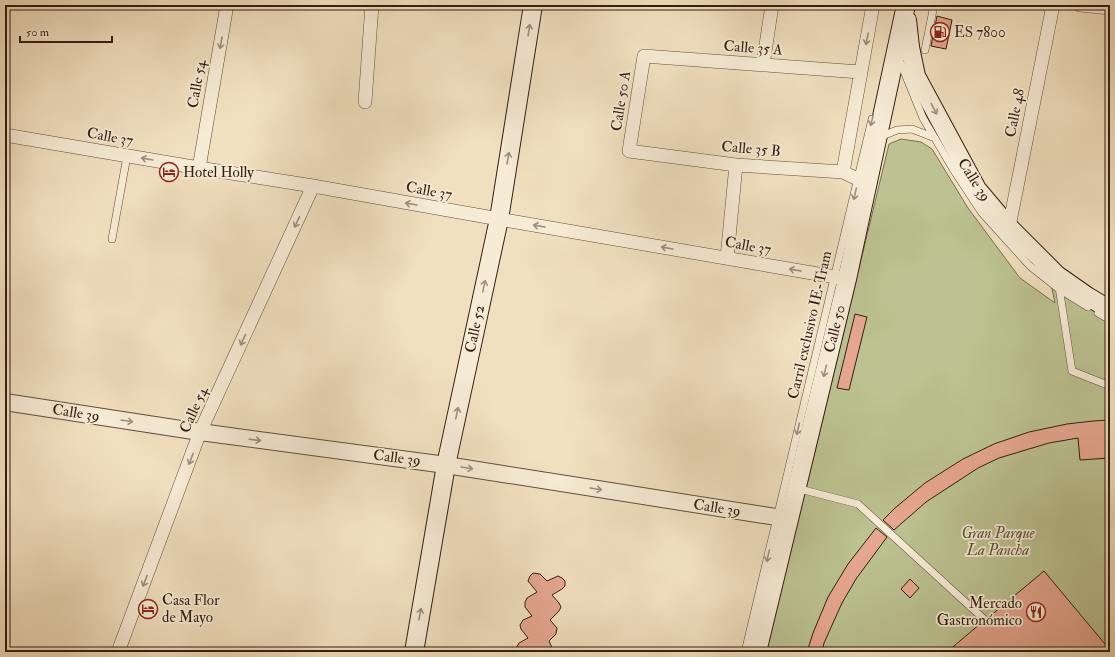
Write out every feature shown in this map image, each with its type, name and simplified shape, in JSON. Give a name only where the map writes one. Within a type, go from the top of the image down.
[{"type":"main road","name":"Calle 52","points":[[414,652],[446,465],[499,219],[533,5]]},
{"type":"main road","name":"Calle 50","points":[[757,652],[783,519],[796,488],[872,140],[894,46],[906,5]]},
{"type":"main road","name":"Calle 39","points":[[906,5],[910,47],[916,76],[977,189],[1058,282],[1087,296],[1110,310]]},
{"type":"street","name":"Calle 54","points":[[199,168],[227,5]]},
{"type":"street","points":[[365,102],[372,5]]},
{"type":"street","points":[[763,65],[772,5]]},
{"type":"street","points":[[843,172],[873,5]]},
{"type":"street","name":"Calle 48","points":[[1009,227],[1053,5]]},
{"type":"street","points":[[1080,5],[1110,8]]},
{"type":"street","name":"Calle 35 A","points":[[644,56],[860,72]]},
{"type":"street","name":"Calle 50 A","points":[[629,151],[644,56]]},
{"type":"street","name":"Calle 37","points":[[5,135],[313,186],[841,278]]},
{"type":"street","name":"Calle 35 B","points":[[629,151],[736,165],[843,172],[863,182]]},
{"type":"street","points":[[727,258],[736,165]]},
{"type":"street","name":"Calle 54","points":[[118,652],[200,432],[313,186]]},
{"type":"street","name":"Calle 39","points":[[5,402],[200,432],[446,465],[783,519]]},
{"type":"lane","points":[[884,70],[894,46],[900,5]]},
{"type":"lane","points":[[924,50],[934,5]]},
{"type":"lane","points":[[894,46],[923,118],[982,214],[1030,266],[1058,282],[1110,320]]},
{"type":"lane","points":[[874,113],[872,140],[897,130],[912,129],[935,138]]},
{"type":"lane","points":[[112,239],[127,156]]},
{"type":"lane","name":"Carril exclusivo IE-Tram","points":[[745,652],[783,519],[841,278]]},
{"type":"lane","points":[[1058,282],[1072,370],[1110,386]]},
{"type":"lane","points":[[796,488],[858,504],[985,620]]},
{"type":"green space","name":"Gran Parque La Pancha","points":[[901,139],[921,142],[932,149],[968,208],[1020,278],[1055,303],[1049,275],[1110,316],[1110,652],[764,652],[809,476],[889,144]]},
{"type":"building","name":"ES 7800","points":[[937,16],[952,20],[946,49],[931,46]]},
{"type":"building","points":[[855,314],[867,317],[849,390],[837,388]]},
{"type":"building","points":[[1110,420],[1110,436],[1107,436],[1109,458],[1080,460],[1078,438],[1049,443],[999,458],[978,468],[926,502],[894,530],[883,520],[925,483],[963,459],[994,444],[1029,432],[1067,424]]},
{"type":"building","points":[[876,528],[887,537],[856,579],[842,603],[824,643],[822,652],[807,652],[828,597],[848,564]]},
{"type":"building","name":"Mercado Gastronómico","points":[[1044,571],[1110,650],[1110,652],[947,652],[981,623],[984,625],[988,624],[990,621],[989,617]]},
{"type":"building","points":[[533,573],[540,574],[547,581],[558,576],[565,581],[565,586],[552,595],[561,607],[550,620],[557,628],[556,634],[549,641],[554,652],[514,652],[519,643],[528,638],[521,629],[520,625],[523,620],[532,616],[525,607],[525,602],[527,598],[537,592],[528,581]]},
{"type":"building","points":[[910,579],[919,588],[910,598],[901,589]]},
{"type":"place","name":"ES 7800","points":[[940,32]]},
{"type":"place","name":"Hotel Holly","points":[[169,172]]},
{"type":"place","name":"Casa Flor de Mayo","points":[[148,609]]},
{"type":"place","name":"Mercado Gastronómico","points":[[1036,612]]}]
